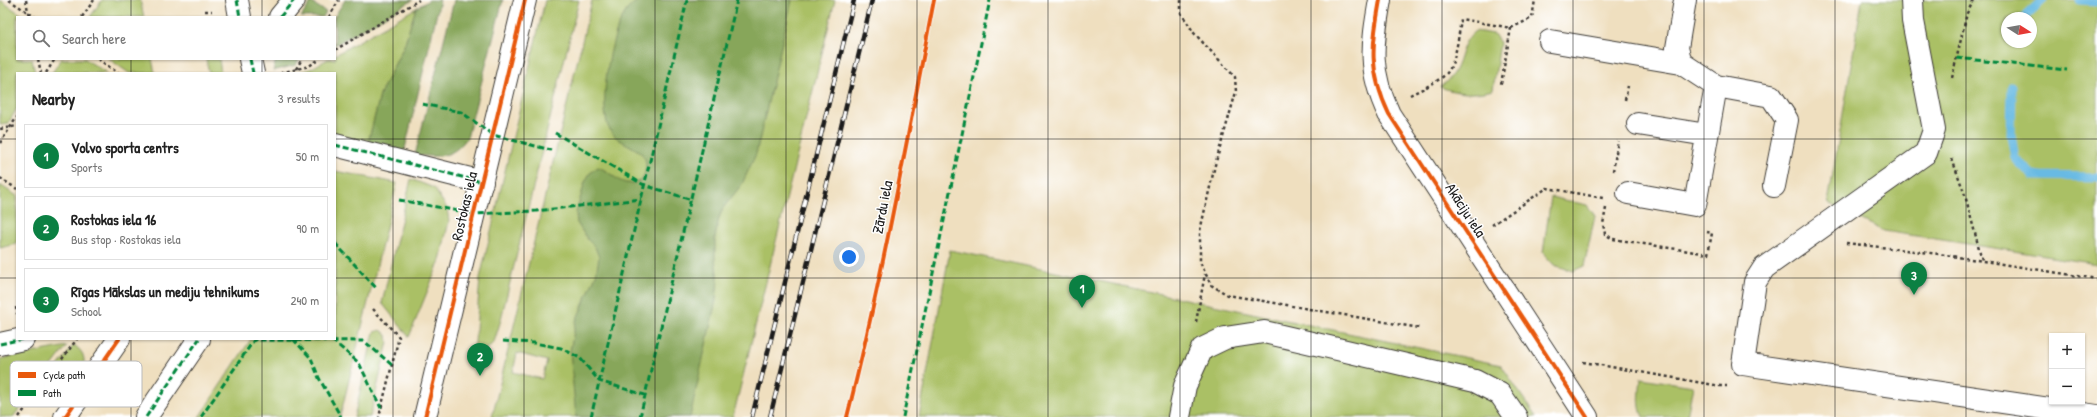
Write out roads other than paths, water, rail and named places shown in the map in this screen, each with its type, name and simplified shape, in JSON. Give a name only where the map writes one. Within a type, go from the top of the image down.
[{"type":"street","points":[[236,0],[240,16]]},
{"type":"street","points":[[281,16],[294,0]]},
{"type":"street","name":"Rostokas iela","points":[[425,417],[525,0]]},
{"type":"street","name":"Akāciju iela","points":[[1380,0],[1374,38],[1373,66],[1376,82],[1389,114],[1588,417]]},
{"type":"street","points":[[1681,63],[1677,48],[1685,0]]},
{"type":"street","points":[[1912,0],[1913,21],[1934,130],[1926,153],[1764,268],[1755,282],[1743,364],[2097,416]]},
{"type":"street","points":[[1550,40],[1681,63],[1716,86],[1771,96],[1787,120],[1774,186]]},
{"type":"street","points":[[250,60],[253,72]]},
{"type":"street","points":[[1618,196],[1695,206],[1716,86]]},
{"type":"street","points":[[1638,124],[1707,135]]},
{"type":"street","points":[[336,145],[482,182]]},
{"type":"street","points":[[1179,417],[1185,386],[1202,349],[1225,338],[1264,332],[1475,381],[1500,394],[1516,417]]},
{"type":"street","points":[[0,344],[18,340]]},
{"type":"street","points":[[104,361],[118,340]]},
{"type":"street","points":[[146,417],[198,340]]},
{"type":"street","points":[[65,417],[72,407]]},
{"type":"waterway","points":[[2030,12],[2043,0]]},
{"type":"waterway","points":[[2079,0],[2097,1]]},
{"type":"waterway","points":[[2012,86],[2011,135],[2015,158],[2033,176],[2097,177]]},
{"type":"railway","points":[[752,417],[854,0]]},
{"type":"railway","points":[[770,417],[872,0]]},
{"type":"place","name":"Rīgas Mākslas un mediju tehnikums","points":[[1914,295]]},
{"type":"place","name":"Volvo sporta centrs","points":[[1082,308]]},
{"type":"place","name":"Rostokas iela 16","points":[[480,376]]}]
